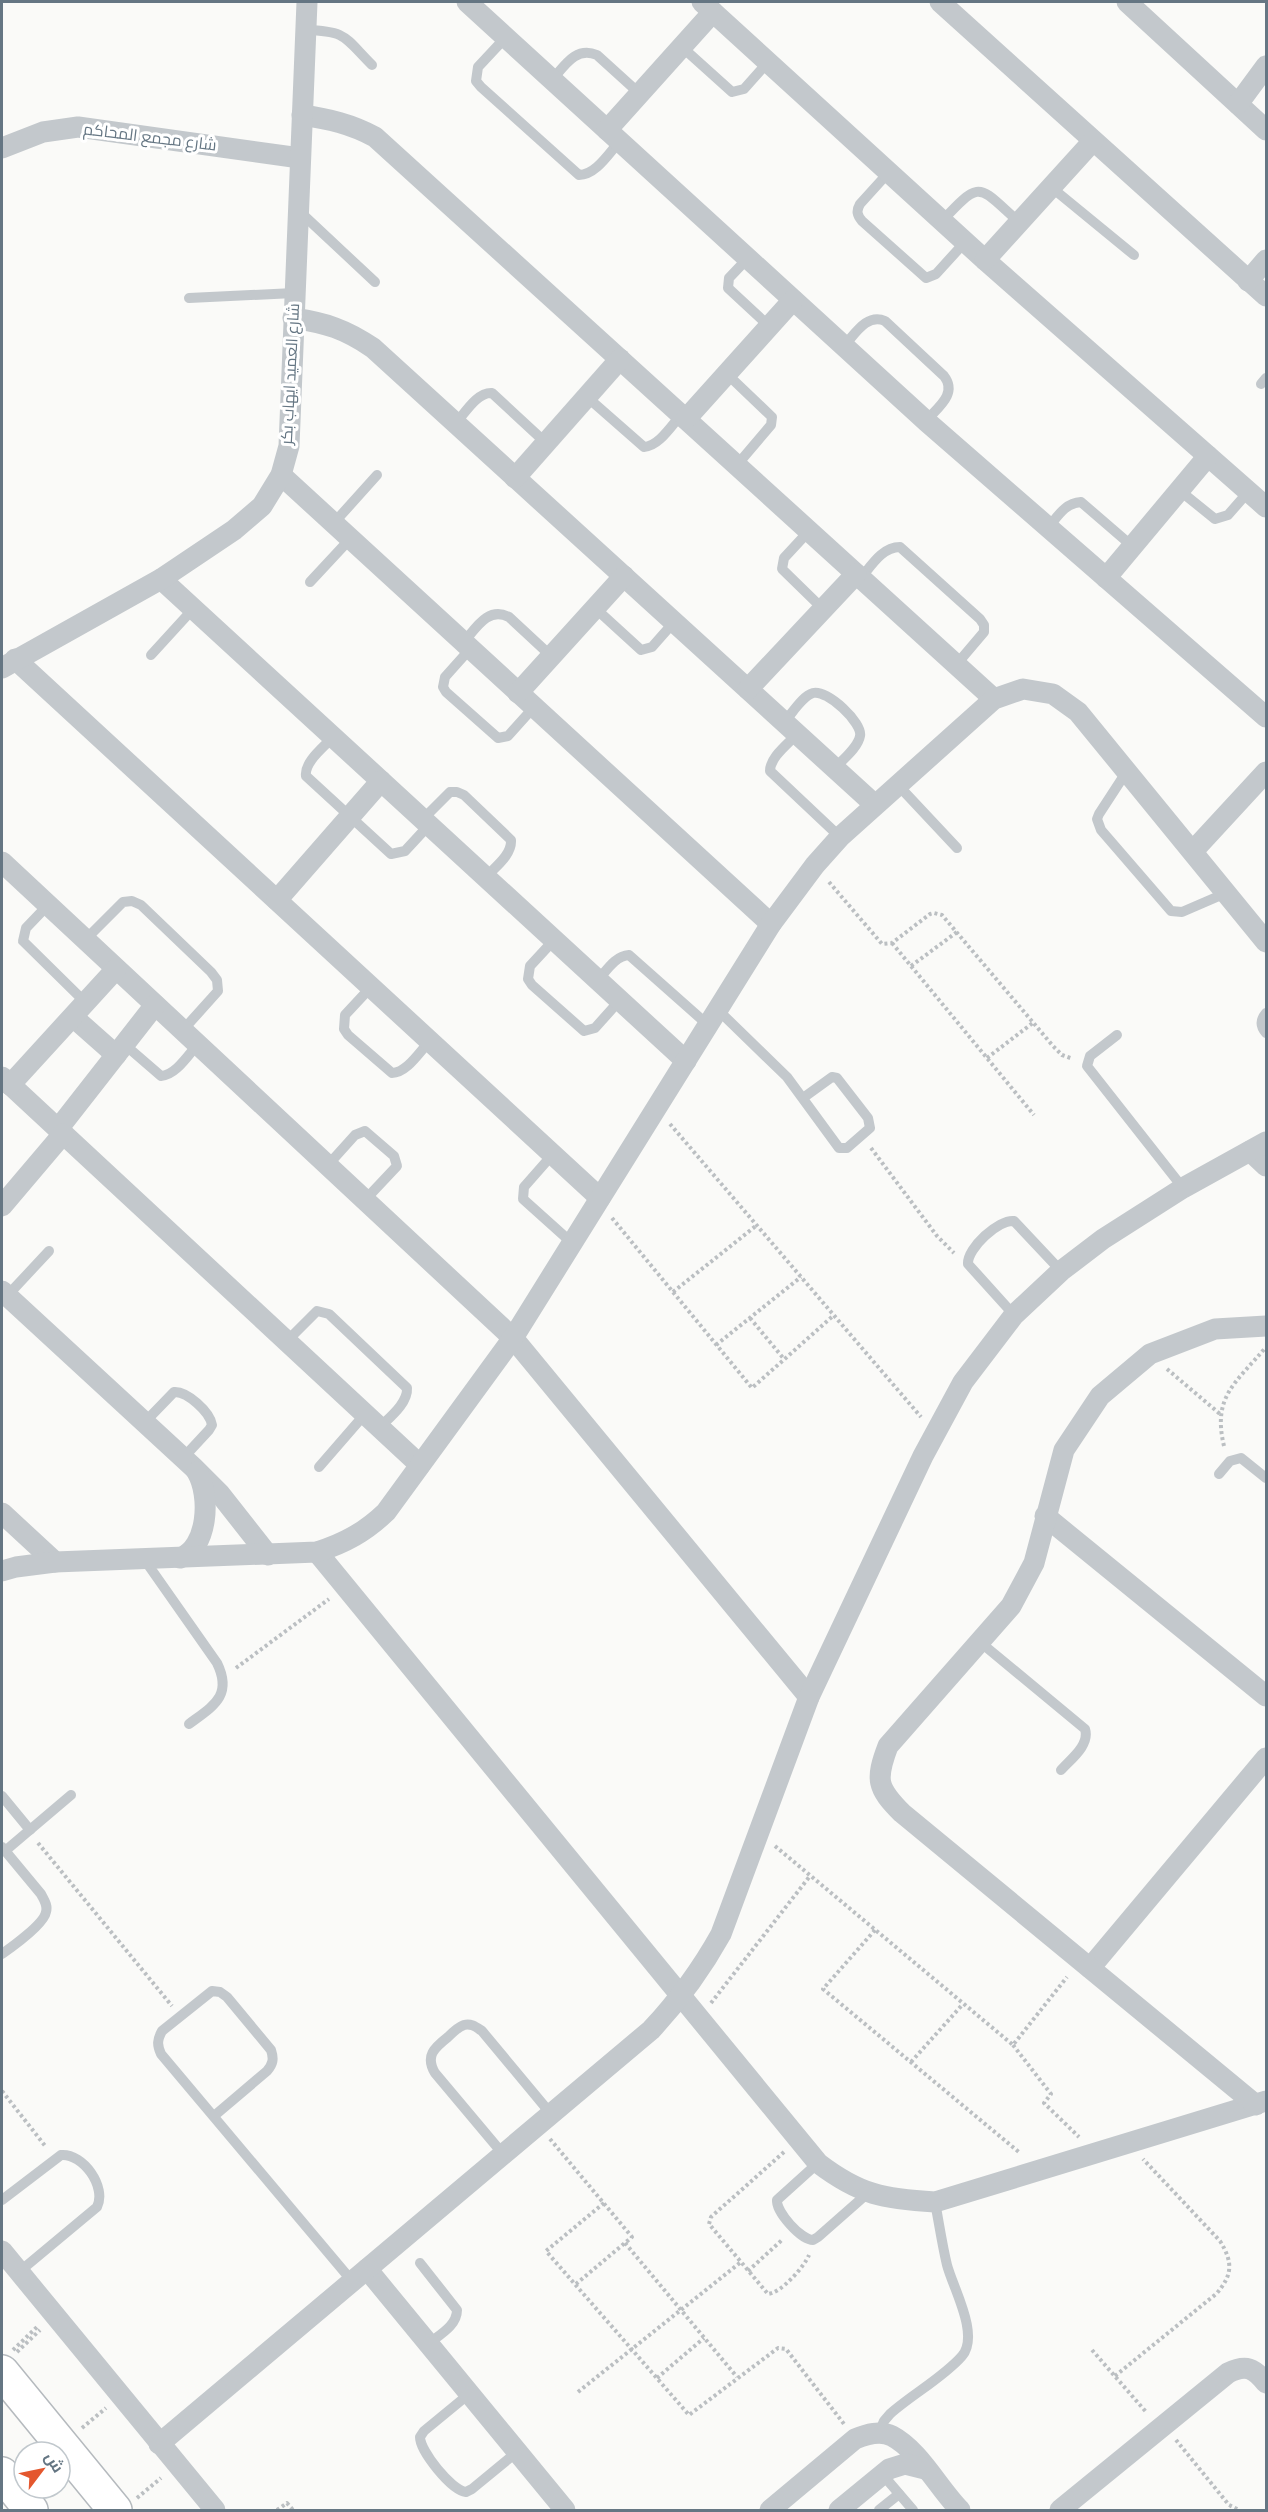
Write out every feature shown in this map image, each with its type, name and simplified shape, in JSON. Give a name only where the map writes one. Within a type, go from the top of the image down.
[{"type":"main road","points":[[2,2372],[115,2511]]},
{"type":"main road","points":[[2,2474],[31,2511]]},
{"type":"street","name":"شارع العميد ايهاب بكر","points":[[8,664],[161,579],[234,530],[262,506],[281,475],[289,446],[307,2]]},
{"type":"street","points":[[466,2],[926,421],[1266,717]]},
{"type":"street","points":[[940,2],[1266,296]]},
{"type":"street","points":[[1127,2],[1266,130]]},
{"type":"street","points":[[613,136],[640,94],[681,47],[707,7],[985,260],[1266,507]]},
{"type":"street","points":[[1238,104],[1266,66]]},
{"type":"street","points":[[302,115],[344,123],[375,137],[993,699]]},
{"type":"street","name":"شارع مجمع المحاكم","points":[[2,148],[43,132],[78,127],[300,158]]},
{"type":"street","points":[[985,260],[1093,141]]},
{"type":"street","points":[[1248,281],[1266,260]]},
{"type":"street","points":[[684,417],[727,374],[793,300]]},
{"type":"street","points":[[293,318],[327,324],[352,333],[373,348],[874,804]]},
{"type":"street","points":[[515,478],[620,359]]},
{"type":"street","points":[[1106,578],[1208,456]]},
{"type":"street","points":[[281,475],[771,924]]},
{"type":"street","points":[[518,693],[624,576]]},
{"type":"street","points":[[748,689],[823,609],[858,576]]},
{"type":"street","points":[[161,579],[686,1061]]},
{"type":"street","points":[[8,664],[277,900],[553,1154],[599,1200]]},
{"type":"street","points":[[2,1571],[55,1562],[317,1552],[343,1544],[366,1531],[386,1512],[513,1338],[771,924],[815,865],[874,804],[993,699],[1023,689],[1053,694],[1078,712],[1266,942]]},
{"type":"street","points":[[1193,851],[1266,772]]},
{"type":"street","points":[[277,900],[381,781]]},
{"type":"street","points":[[2,862],[513,1338],[809,1697]]},
{"type":"street","points":[[116,969],[79,1010],[6,1081],[420,1465]]},
{"type":"street","points":[[2,1206],[155,1005]]},
{"type":"street","points":[[79,1010],[120,1049]]},
{"type":"street","points":[[159,2444],[651,2030],[681,1998],[703,1967],[721,1934],[809,1697],[935,1434],[963,1382],[1014,1315],[1061,1271],[1103,1239],[1183,1188],[1258,1147],[1266,1166]]},
{"type":"street","points":[[4,1293],[189,1462],[220,1494],[268,1555]]},
{"type":"street","points":[[1261,2103],[1086,1964],[902,1813],[884,1795],[879,1770],[888,1746],[1011,1606],[1034,1563],[1064,1450],[1100,1396],[1150,1354],[1215,1329],[1266,1326]]},
{"type":"street","points":[[180,1558],[195,1549],[206,1509],[201,1480],[189,1462]]},
{"type":"street","points":[[2,1513],[55,1562]]},
{"type":"street","points":[[1045,1516],[1266,1696]]},
{"type":"street","points":[[317,1552],[798,2140],[818,2163],[841,2181],[868,2193],[895,2200],[935,2202],[1261,2103]]},
{"type":"street","points":[[1086,1964],[1266,1758]]},
{"type":"street","points":[[2,2252],[214,2511]]},
{"type":"street","points":[[359,2276],[428,2344],[565,2511]]},
{"type":"street","points":[[1060,2511],[1228,2373],[1240,2367],[1253,2369],[1266,2383]]},
{"type":"street","points":[[770,2511],[855,2439],[867,2434],[879,2433],[891,2436],[906,2447],[960,2511]]},
{"type":"street","points":[[839,2511],[889,2469],[905,2464],[925,2469]]},
{"type":"lane","points":[[306,30],[340,33],[372,64]]},
{"type":"lane","points":[[506,37],[478,67],[476,81],[481,87],[579,175],[586,175],[593,170],[613,136]]},
{"type":"lane","points":[[681,47],[732,92],[744,89],[768,62]]},
{"type":"lane","points":[[552,80],[573,57],[580,52],[589,51],[597,55],[640,94]]},
{"type":"lane","points":[[889,172],[857,210],[862,222],[926,278],[932,277],[965,242]]},
{"type":"lane","points":[[1051,187],[1134,255]]},
{"type":"lane","points":[[942,221],[965,196],[980,191],[987,194],[1019,222]]},
{"type":"lane","points":[[298,210],[375,282]]},
{"type":"lane","points":[[747,258],[729,278],[728,288],[769,326]]},
{"type":"lane","points":[[189,298],[294,293]]},
{"type":"lane","points":[[844,346],[871,319],[878,318],[885,321],[949,382],[950,389],[947,397],[926,421]]},
{"type":"lane","points":[[727,374],[772,417],[771,425],[736,465]]},
{"type":"lane","points":[[456,423],[480,396],[492,393],[546,443]]},
{"type":"lane","points":[[587,397],[644,447],[651,447],[684,417]]},
{"type":"lane","points":[[333,524],[377,475]]},
{"type":"lane","points":[[1179,490],[1215,519],[1228,515],[1249,491]]},
{"type":"lane","points":[[1048,528],[1065,507],[1081,502],[1132,546]]},
{"type":"lane","points":[[809,531],[784,558],[782,569],[823,609]]},
{"type":"lane","points":[[310,582],[350,539]]},
{"type":"lane","points":[[858,576],[885,551],[892,547],[900,547],[980,618],[984,625],[984,632],[956,665]]},
{"type":"lane","points":[[151,655],[193,609]]},
{"type":"lane","points":[[595,609],[641,650],[652,647],[674,622]]},
{"type":"lane","points":[[534,707],[508,736],[498,738],[446,692],[442,682],[484,618],[492,613],[501,613],[509,617],[551,656]]},
{"type":"lane","points":[[835,768],[860,738],[861,730],[858,722],[828,696],[821,692],[813,693],[806,698],[770,765],[770,771],[840,837]]},
{"type":"lane","points":[[333,737],[308,765],[305,770],[306,776],[349,817],[391,854],[405,851],[450,792],[457,792],[511,840],[512,847],[508,853],[486,877]]},
{"type":"lane","points":[[1127,771],[1098,814],[1097,819],[1101,830],[1171,911],[1182,912],[1226,893]]},
{"type":"lane","points":[[897,783],[957,848]]},
{"type":"lane","points":[[85,939],[123,902],[132,901],[141,905],[217,980],[218,991],[172,1072],[167,1076],[161,1076],[120,1049]]},
{"type":"lane","points":[[48,904],[26,928],[23,941],[79,1010]]},
{"type":"lane","points":[[554,940],[527,972],[532,985],[584,1031],[595,1028],[620,1000]]},
{"type":"lane","points":[[598,980],[622,955],[636,958],[787,1077],[839,1148],[847,1148],[870,1128],[871,1122],[837,1078],[827,1079],[803,1098]]},
{"type":"lane","points":[[371,987],[345,1015],[344,1029],[348,1035],[392,1073],[398,1073],[404,1069],[430,1041]]},
{"type":"lane","points":[[1266,1013],[1262,1019],[1266,1033]]},
{"type":"lane","points":[[1117,1035],[1087,1060],[1090,1070],[1183,1188]]},
{"type":"lane","points":[[328,1165],[355,1135],[365,1131],[394,1156],[397,1166],[365,1200]]},
{"type":"lane","points":[[553,1154],[524,1187],[523,1199],[572,1243]]},
{"type":"lane","points":[[1014,1315],[968,1264],[970,1250],[1006,1220],[1014,1221],[1061,1271]]},
{"type":"lane","points":[[4,1293],[49,1251]]},
{"type":"lane","points":[[287,1341],[317,1311],[329,1314],[407,1388],[408,1395],[404,1401],[373,1420],[319,1467]]},
{"type":"lane","points":[[145,1422],[174,1392],[185,1394],[211,1419],[212,1425],[189,1462]]},
{"type":"lane","points":[[1219,1474],[1230,1461],[1241,1458],[1266,1478]]},
{"type":"lane","points":[[143,1559],[217,1663],[224,1677],[223,1693],[214,1705],[189,1724]]},
{"type":"lane","points":[[980,1642],[1085,1729],[1087,1736],[1085,1743],[1061,1770]]},
{"type":"lane","points":[[2,1954],[42,1921],[46,1913],[46,1903],[41,1894],[3,1849],[71,1795]]},
{"type":"lane","points":[[2,1796],[29,1830]]},
{"type":"lane","points":[[214,2116],[267,2071],[272,2065],[273,2058],[271,2050],[220,1992],[212,1991],[204,1995],[162,2031],[158,2038],[158,2046],[214,2116],[359,2276]]},
{"type":"lane","points":[[503,2154],[431,2066],[430,2057],[433,2049],[449,2036],[465,2025],[474,2026],[482,2031],[545,2120]]},
{"type":"lane","points":[[2,2200],[55,2159],[68,2155],[80,2162],[98,2183],[101,2191],[101,2199],[97,2207],[19,2272]]},
{"type":"lane","points":[[818,2163],[777,2200],[779,2211],[803,2237],[813,2240],[868,2193]]},
{"type":"lane","points":[[879,2433],[890,2414],[956,2362],[967,2347],[968,2337],[964,2316],[947,2266],[935,2202]]},
{"type":"lane","points":[[420,2263],[457,2310],[457,2317],[453,2323],[428,2344]]},
{"type":"lane","points":[[469,2394],[424,2431],[420,2437],[423,2450],[459,2491],[472,2489],[517,2452]]},
{"type":"lane","points":[[883,2475],[913,2511]]},
{"type":"lane","points":[[879,2511],[899,2494]]},
{"type":"path","points":[[815,865],[877,941],[885,945],[892,943],[934,913],[942,915],[1062,1055],[1070,1059],[1087,1060]]},
{"type":"path","points":[[911,966],[957,932]]},
{"type":"path","points":[[892,943],[1034,1115]]},
{"type":"path","points":[[987,1058],[1034,1022]]},
{"type":"path","points":[[657,1108],[935,1434]]},
{"type":"path","points":[[861,1136],[946,1246],[968,1264]]},
{"type":"path","points":[[599,1200],[752,1388],[834,1315]]},
{"type":"path","points":[[672,1292],[757,1225]]},
{"type":"path","points":[[716,1345],[801,1277]]},
{"type":"path","points":[[750,1318],[784,1359]]},
{"type":"path","points":[[1230,1461],[1220,1430],[1220,1414],[1224,1398],[1266,1346]]},
{"type":"path","points":[[1150,1354],[1220,1414]]},
{"type":"path","points":[[224,1677],[345,1586]]},
{"type":"path","points":[[29,1830],[180,2016]]},
{"type":"path","points":[[759,1833],[1012,2045],[1051,2094],[1044,2103],[1096,2152]]},
{"type":"path","points":[[699,2019],[810,1876]]},
{"type":"path","points":[[875,1930],[823,1989],[1039,2169]]},
{"type":"path","points":[[1012,2045],[1086,1964]]},
{"type":"path","points":[[911,2062],[963,2004]]},
{"type":"path","points":[[2,2091],[55,2159]]},
{"type":"path","points":[[545,2120],[604,2203],[632,2237],[576,2284]]},
{"type":"path","points":[[798,2140],[709,2220],[711,2227],[765,2292],[774,2294],[800,2271],[811,2251],[813,2240]]},
{"type":"path","points":[[1115,2376],[1216,2294],[1226,2283],[1230,2268],[1228,2254],[1220,2241],[1127,2143]]},
{"type":"path","points":[[604,2203],[546,2251],[688,2415],[771,2351],[778,2348],[786,2349],[855,2439]]},
{"type":"path","points":[[748,2271],[794,2228]]},
{"type":"path","points":[[625,2243],[737,2377]]},
{"type":"path","points":[[578,2392],[741,2262]]},
{"type":"path","points":[[657,2378],[704,2338]]},
{"type":"path","points":[[1092,2350],[1229,2505],[1239,2511]]},
{"type":"path","points":[[95,2417],[103,2410]]},
{"type":"path","points":[[152,2486],[160,2479]]},
{"type":"path","points":[[278,2511],[287,2503],[293,2511]]}]
